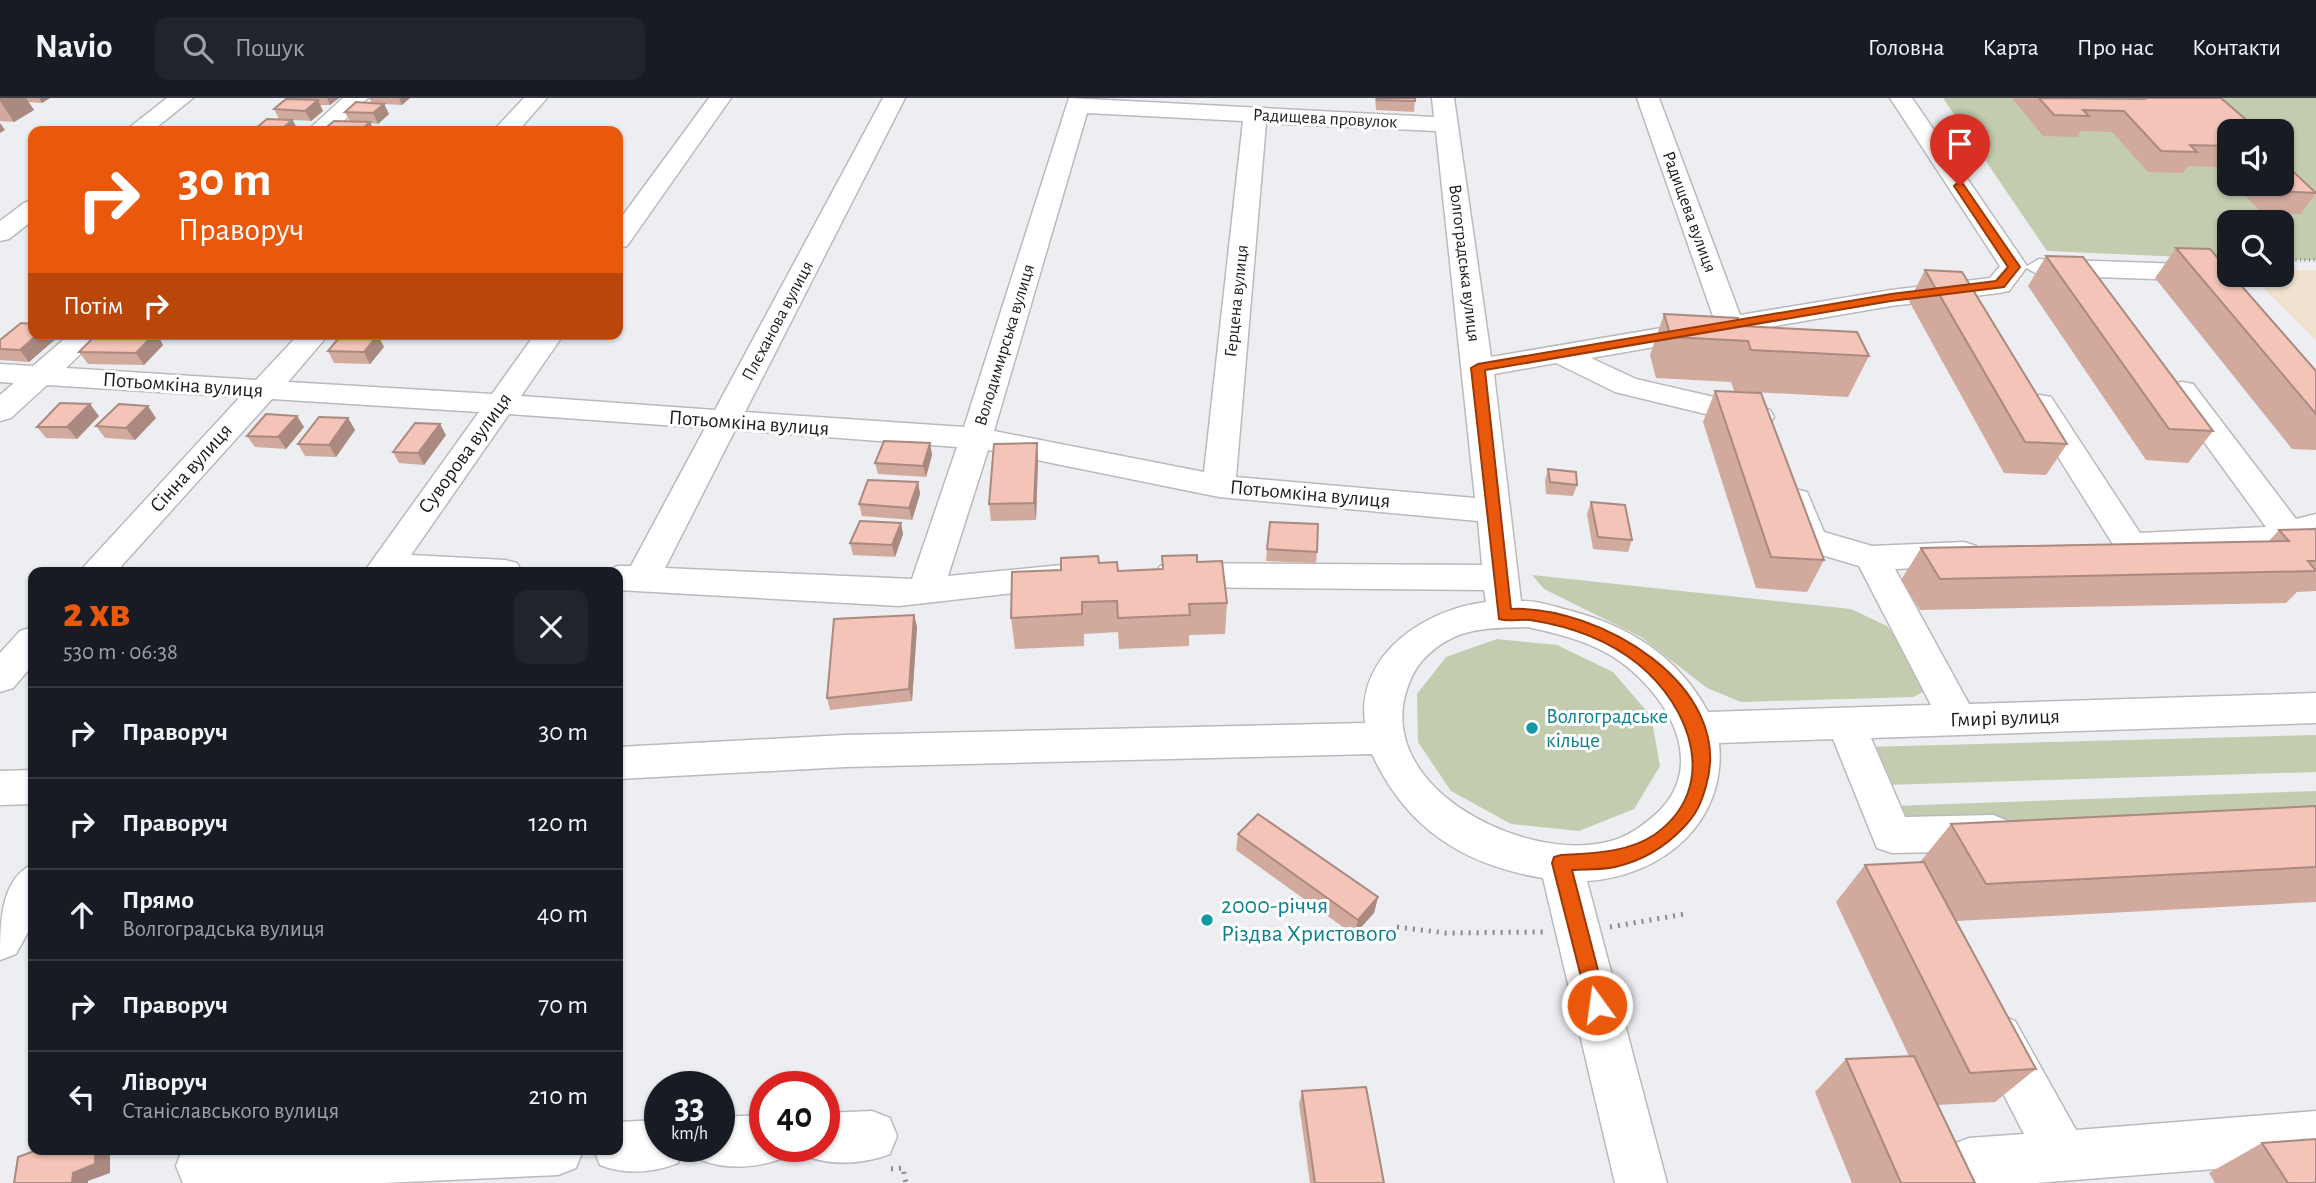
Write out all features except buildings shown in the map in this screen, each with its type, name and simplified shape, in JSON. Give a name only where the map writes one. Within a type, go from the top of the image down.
[{"type":"street","points":[[144,126],[182,98]]},
{"type":"street","points":[[325,126],[357,98]]},
{"type":"street","points":[[510,126],[536,98]]},
{"type":"street","points":[[623,233],[720,98]]},
{"type":"street","name":"Плєханова вулиця","points":[[629,579],[726,421],[894,98]]},
{"type":"street","name":"Радищева вулиця","points":[[1648,98],[1730,325]]},
{"type":"street","points":[[1901,98],[2014,267]]},
{"type":"street","name":"Радищева провулок","points":[[1079,102],[1255,116],[1445,111]]},
{"type":"street","name":"Володимирська вулиця","points":[[926,590],[976,438],[1079,102]]},
{"type":"street","name":"Волгоградська вулиця","points":[[1445,111],[1478,368],[1502,597]]},
{"type":"street","name":"Герцена вулиця","points":[[1219,486],[1255,116]]},
{"type":"street","points":[[0,233],[28,212]]},
{"type":"street","points":[[1478,368],[1891,298],[1973,300],[1999,285],[2014,267]]},
{"type":"street","points":[[2014,267],[2209,271],[2227,291]]},
{"type":"street","points":[[0,411],[80,340]]},
{"type":"street","name":"Сінна вулиця","points":[[101,567],[309,340]]},
{"type":"street","name":"Суворова вулиця","points":[[384,567],[546,340]]},
{"type":"street","points":[[1560,354],[1626,386],[1765,419],[1810,540],[1872,558],[1994,552]]},
{"type":"street","name":"Потьомкіна вулиця","points":[[0,373],[500,404],[976,438],[1219,486],[1493,511]]},
{"type":"street","points":[[2025,382],[2130,545]]},
{"type":"street","points":[[2090,548],[2264,539],[2302,529]]},
{"type":"street","points":[[1872,558],[1958,720]]},
{"type":"street","points":[[1133,576],[1502,597],[1527,614],[1577,624],[1612,639],[1643,659],[1669,684],[1688,711],[1700,740],[1702,770],[1690,809],[1660,840],[1614,859],[1561,863],[1506,852],[1462,832],[1426,805],[1399,772],[1384,738],[1382,703],[1392,671],[1413,645],[1443,627],[1479,616],[1502,597]]},
{"type":"street","points":[[629,579],[899,593],[1038,578],[1092,577]]},
{"type":"street","points":[[0,678],[28,647]]},
{"type":"street","name":"Гмирі вулиця","points":[[1695,728],[2316,708]]},
{"type":"street","points":[[1846,723],[1892,835],[2029,832]]},
{"type":"street","points":[[623,764],[845,751],[1384,738]]},
{"type":"street","points":[[0,788],[28,786]]},
{"type":"street","points":[[1561,863],[1619,1106],[1641,1183]]},
{"type":"street","points":[[0,940],[28,892]]},
{"type":"street","points":[[1977,999],[2063,1155]]},
{"type":"street","points":[[840,1137],[872,1136]]},
{"type":"street","points":[[1979,1183],[1969,1163],[2316,1136]]},
{"type":"street","points":[[623,1147],[644,1146]]},
{"type":"street","points":[[200,1166],[446,1155]]},
{"type":"lane","points":[[2089,267],[2114,300]]},
{"type":"lane","points":[[2164,366],[2302,529]]},
{"type":"path","points":[[2294,260],[2316,260]]},
{"type":"shaded area","points":[[2294,270],[2316,270],[2316,341],[2262,287],[2294,287]]},
{"type":"green space","points":[[1943,98],[2316,98],[2316,260],[2294,260],[2294,210],[2217,210],[2217,258],[2047,251]]},
{"type":"green space","points":[[1532,575],[1851,609],[1887,626],[1921,672],[1925,691],[1913,697],[1741,702],[1707,688],[1641,637],[1544,589]]},
{"type":"green space","points":[[1497,639],[1557,645],[1613,672],[1651,716],[1660,766],[1634,809],[1579,831],[1511,824],[1451,791],[1418,742],[1417,694],[1446,657]]},
{"type":"green space","points":[[2316,735],[2316,772],[1884,785],[1866,747]]},
{"type":"green space","points":[[2316,791],[2316,818],[1914,823],[1894,806]]},
{"type":"place","name":"Волгоградське кільце","points":[[1532,728]]},
{"type":"place","name":"2000-річчя Різдва Христового","points":[[1207,920]]},
{"type":"route","points":[[1597,1005],[1561,863],[1614,859],[1660,840],[1690,809],[1702,770],[1700,740],[1688,711],[1669,684],[1643,659],[1612,639],[1577,624],[1527,614],[1504,615],[1478,368],[1891,298],[1999,285],[2014,267],[1960,186]]}]
